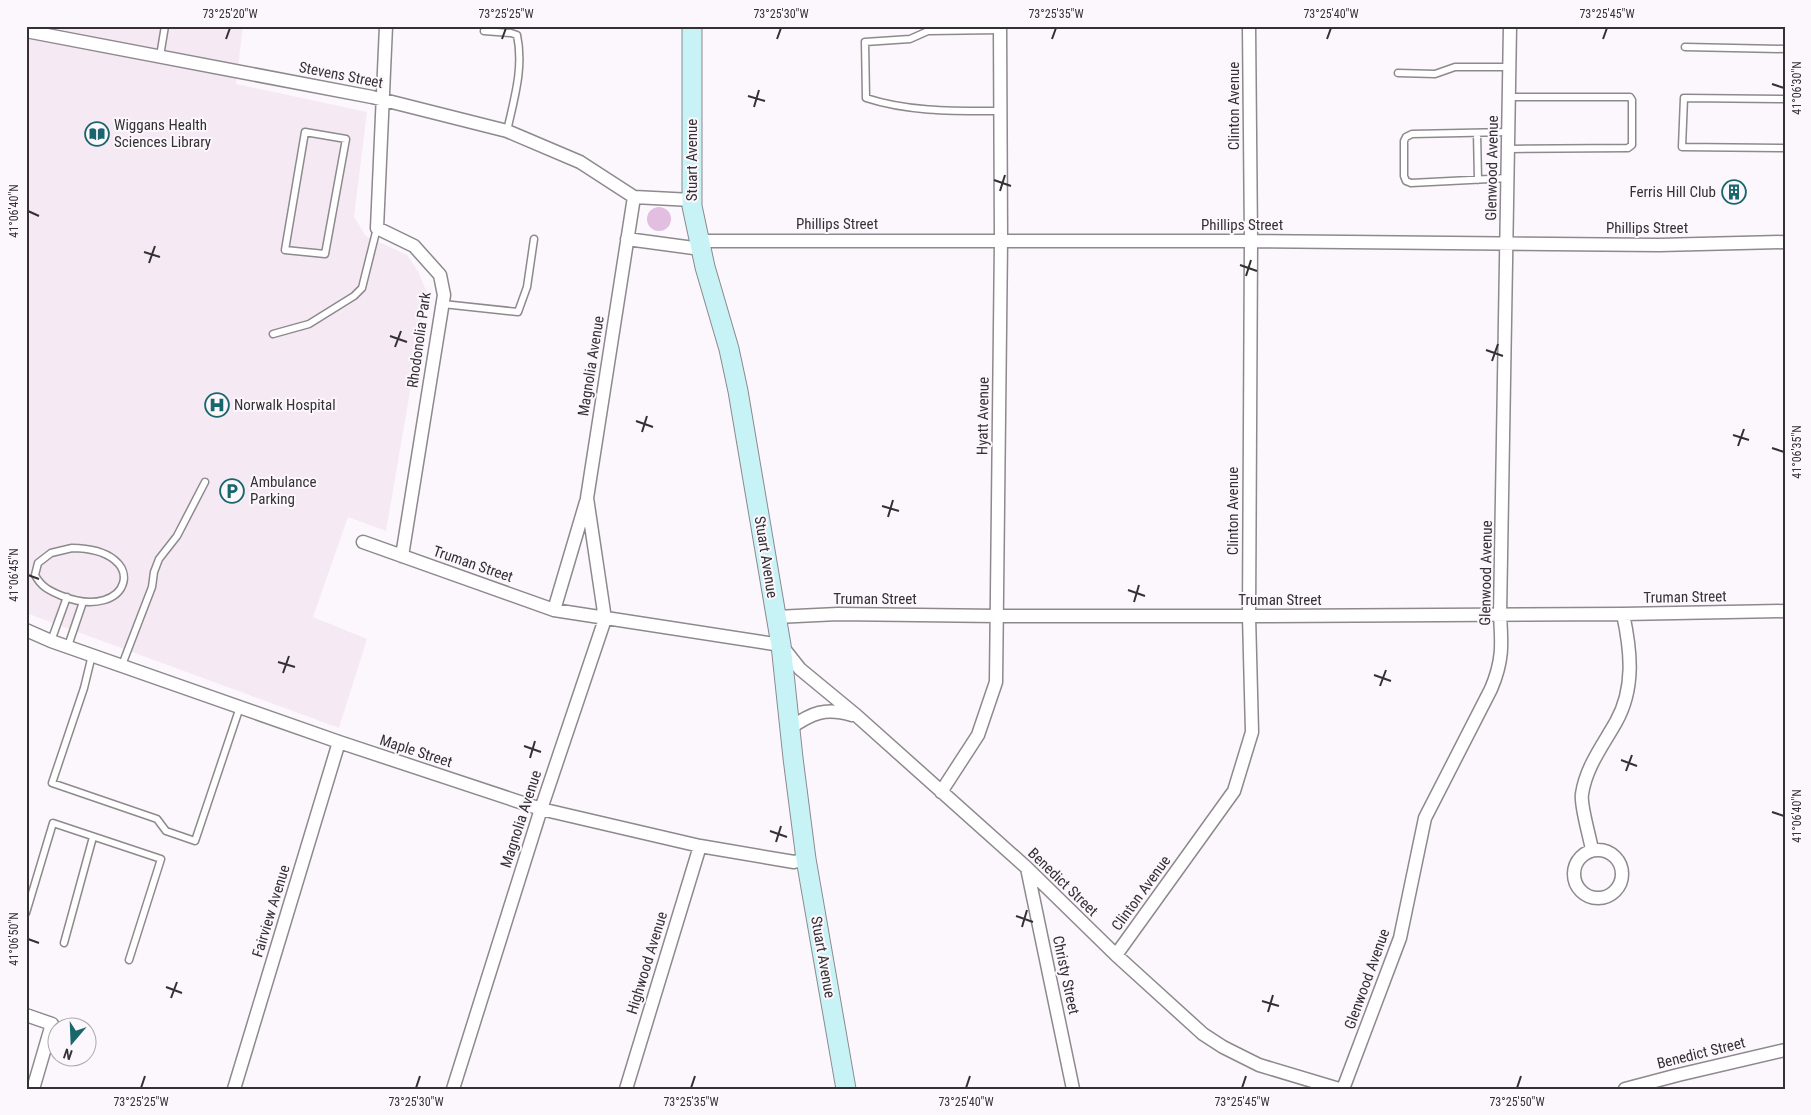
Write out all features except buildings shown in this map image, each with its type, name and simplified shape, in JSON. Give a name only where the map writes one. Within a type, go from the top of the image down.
[{"type":"street","points":[[377,228],[386,26]]},
{"type":"street","name":"Stuart Avenue","points":[[692,26],[692,200],[700,245],[730,349],[736,382],[781,645],[806,859],[846,1089]]},
{"type":"street","name":"Clinton Avenue","points":[[1116,955],[1234,791],[1252,732],[1249,616],[1250,26]]},
{"type":"street","name":"Glenwood Avenue","points":[[1344,1089],[1400,938],[1425,818],[1491,689],[1499,670],[1502,655],[1500,615],[1508,242],[1510,26]]},
{"type":"street","name":"Hyatt Avenue","points":[[941,792],[978,735],[996,682],[1001,240],[1000,28]]},
{"type":"street","name":"Stevens Street","points":[[26,30],[382,99],[507,131],[580,162],[634,197],[692,200]]},
{"type":"street","points":[[634,197],[627,239],[700,245]]},
{"type":"street","name":"Rhodonolia Park","points":[[377,228],[414,246],[440,275],[444,295],[402,556]]},
{"type":"street","name":"Magnolia Avenue","points":[[554,610],[587,498],[627,239]]},
{"type":"street","name":"Phillips Street","points":[[700,245],[1001,240],[1508,242],[1659,245],[1785,242]]},
{"type":"street","name":"Magnolia Avenue","points":[[453,1089],[541,809],[604,619],[587,498]]},
{"type":"street","name":"Truman Street","points":[[363,542],[554,610],[781,645]]},
{"type":"street","name":"Truman Street","points":[[776,617],[838,614],[1249,616],[1785,611]]},
{"type":"street","points":[[1592,850],[1581,796],[1588,770],[1617,720],[1624,705],[1628,688],[1630,645],[1623,614]]},
{"type":"street","name":"Maple Street","points":[[26,630],[51,641],[339,742],[541,809],[700,846],[794,862],[806,859]]},
{"type":"street","name":"Benedict Street","points":[[781,645],[800,668],[857,716],[1027,868],[1184,1019],[1223,1047],[1260,1065],[1339,1089]]},
{"type":"street","points":[[790,728],[814,713],[840,712],[857,716]]},
{"type":"street","name":"Fairview Avenue","points":[[234,1089],[339,742]]},
{"type":"street","name":"Highwood Avenue","points":[[626,1089],[700,846]]},
{"type":"street","name":"Christy Street","points":[[1027,868],[1073,1089]]},
{"type":"street","points":[[26,1015],[52,1024],[33,1089]]},
{"type":"street","name":"Benedict Street","points":[[1625,1089],[1785,1050]]},
{"type":"lane","points":[[160,56],[165,26]]},
{"type":"lane","points":[[1000,28],[928,31],[910,39],[865,42],[866,98],[890,106],[947,111],[1000,112]]},
{"type":"lane","points":[[484,31],[517,35],[519,43],[518,86],[507,131]]},
{"type":"lane","points":[[1685,47],[1785,49]]},
{"type":"lane","points":[[1398,73],[1435,74],[1455,67],[1510,68]]},
{"type":"lane","points":[[1509,97],[1630,97],[1632,100],[1632,144],[1628,148],[1509,149]]},
{"type":"lane","points":[[1785,99],[1684,98],[1682,147],[1785,148]]},
{"type":"lane","points":[[306,132],[346,139],[325,254],[285,250],[306,132]]},
{"type":"lane","points":[[1509,132],[1412,134],[1406,137],[1404,141],[1404,176],[1406,181],[1411,183],[1509,178]]},
{"type":"lane","points":[[1477,133],[1478,180]]},
{"type":"lane","points":[[273,334],[309,324],[354,296],[362,288],[377,228]]},
{"type":"lane","points":[[443,304],[518,312],[527,287],[534,239]]},
{"type":"lane","points":[[122,666],[150,593],[157,563],[161,555],[177,536],[205,482]]},
{"type":"lane","points":[[72,548],[95,550],[108,555],[117,562],[124,573],[124,580],[119,592],[111,597],[103,600],[83,602],[66,598],[45,588],[35,575],[38,563],[51,553],[72,548]]},
{"type":"lane","points":[[51,641],[66,598]]},
{"type":"lane","points":[[68,646],[83,602]]},
{"type":"lane","points":[[92,655],[84,688],[52,783],[157,819],[166,831],[195,841],[240,707]]},
{"type":"lane","points":[[26,913],[53,823],[161,859],[130,960]]},
{"type":"lane","points":[[64,943],[94,837]]},
{"type":"shaded area","name":"Norwalk Hospital","points":[[26,26],[243,26],[236,84],[367,112],[354,217],[366,236],[407,255],[418,271],[427,293],[386,531],[348,517],[313,617],[367,639],[339,728],[26,613]]},
{"type":"shaded area","points":[[659,207],[667,211],[671,219],[667,227],[659,231],[651,227],[647,219],[651,211]]},
{"type":"place","name":"Wiggans Health Sciences Library","points":[[97,134]]},
{"type":"place","name":"Ferris Hill Club","points":[[1734,192]]},
{"type":"place","name":"Norwalk Hospital","points":[[217,405]]},
{"type":"place","name":"Ambulance Parking","points":[[232,491]]}]
